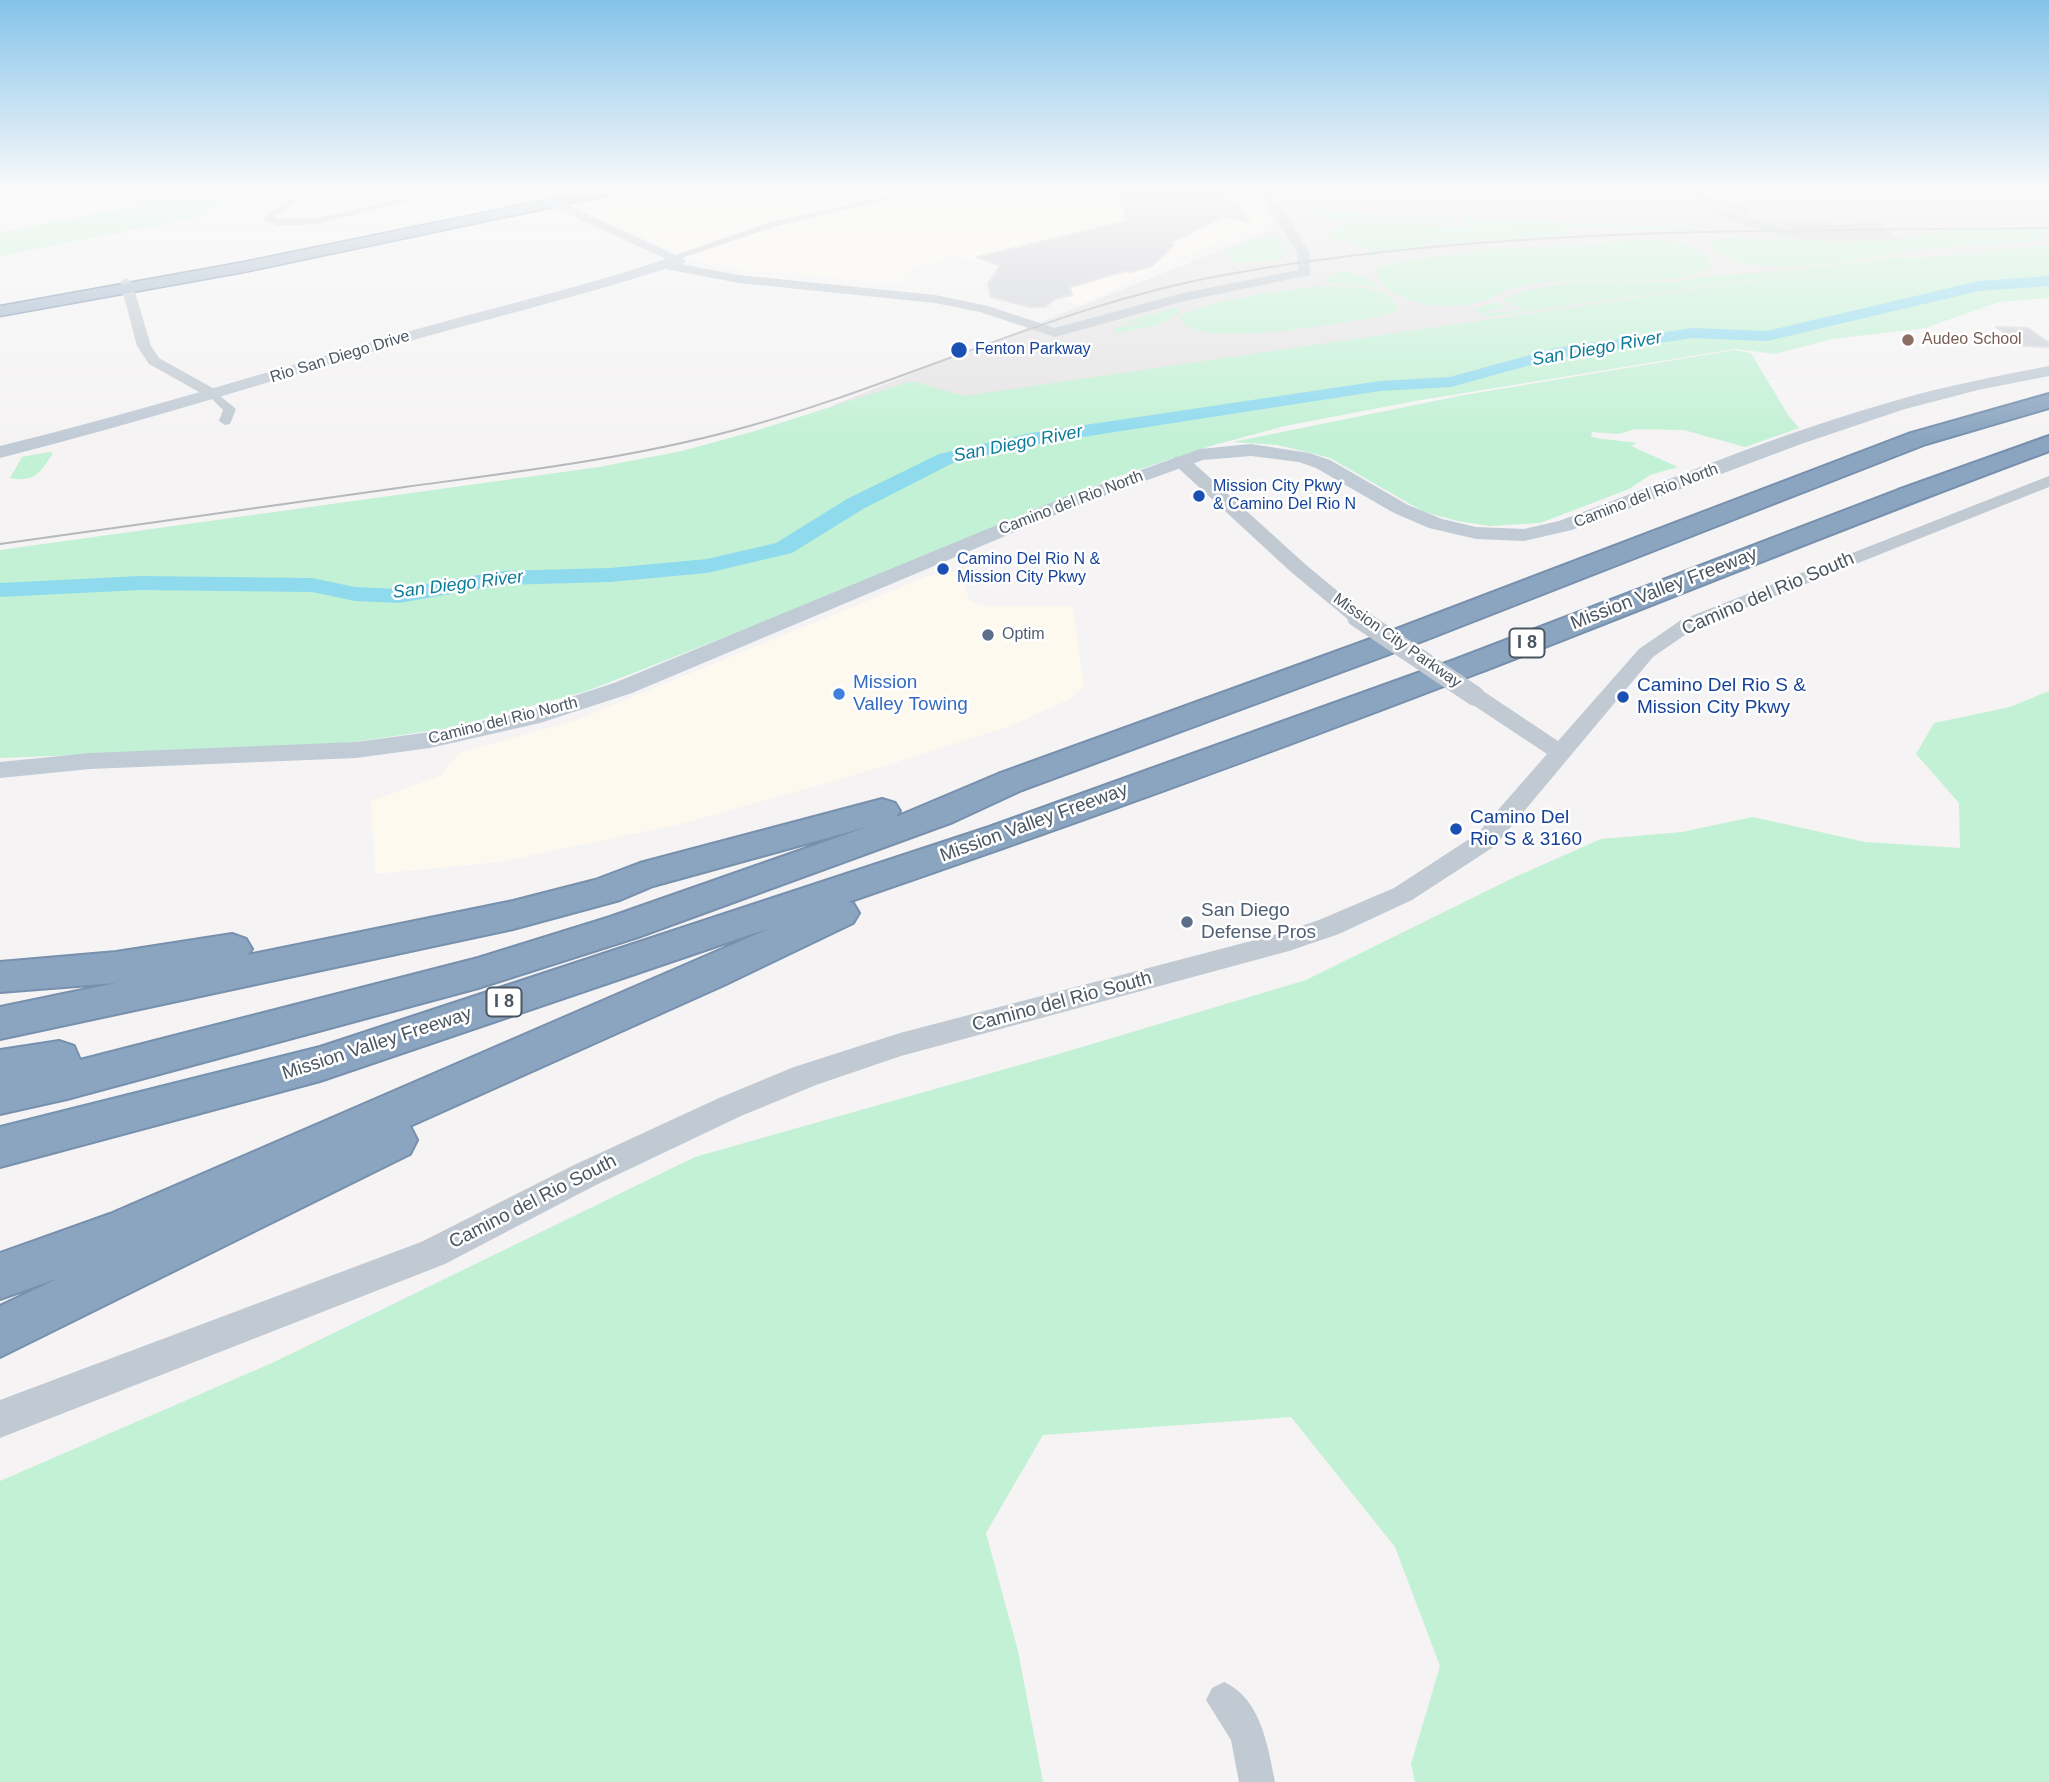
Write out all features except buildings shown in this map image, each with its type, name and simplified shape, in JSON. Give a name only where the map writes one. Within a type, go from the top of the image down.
[{"type":"highway","points":[[0,311],[180,274]]},
{"type":"highway","points":[[0,305],[127,285]]},
{"type":"highway","name":"Mission Valley Freeway","points":[[0,1096],[67,1081],[478,973],[624,927],[928,819],[1010,782],[1364,653],[1917,439],[2049,401]]},
{"type":"highway","name":"Mission Valley Freeway","points":[[0,1147],[320,1064],[1002,836],[1465,667],[1907,495],[2049,443]]},
{"type":"highway","points":[[0,1023],[186,971],[513,915],[607,891],[640,876],[924,800],[1010,782]]},
{"type":"highway","points":[[0,1332],[127,1250],[426,1124],[709,974],[1002,836]]},
{"type":"highway","points":[[0,977],[46,976],[121,968],[186,971]]},
{"type":"highway","points":[[0,1068],[136,1044],[203,1044]]},
{"type":"highway","points":[[0,1276],[127,1250]]},
{"type":"main road","name":"Rio San Diego Drive","points":[[0,452],[78,433],[436,325],[623,274]]},
{"type":"main road","name":"Camino del Rio North","points":[[0,770],[90,761],[356,750],[442,738],[531,718],[669,670],[1049,510],[1200,455],[1232,450],[1283,453],[1323,464],[1401,509],[1436,524],[1476,533],[1524,535],[1566,526],[1794,440],[1899,405],[1980,384],[2049,371]]},
{"type":"main road","name":"Rio San Diego Drive","points":[[0,445],[209,392]]},
{"type":"street","points":[[720,274],[739,279],[935,299],[965,305],[1048,332],[1065,331],[1183,297],[1294,274]]},
{"type":"street","points":[[763,274],[912,289],[973,301],[1065,331]]},
{"type":"street","points":[[127,285],[144,346],[154,361],[209,392],[230,409],[225,421]]},
{"type":"street","points":[[1002,316],[1024,318]]},
{"type":"street","name":"Mission City Parkway","points":[[1181,461],[1298,568],[1357,617],[1560,752]]},
{"type":"street","name":"Camino del Rio South","points":[[0,1419],[433,1253],[584,1175],[730,1107],[805,1076],[900,1045],[1329,928],[1404,894],[1486,840],[1646,653],[1688,624],[2047,483]]},
{"type":"street","points":[[1224,1700],[1247,1733],[1257,1782]]},
{"type":"shaded area","points":[[795,274],[907,274],[896,283]]},
{"type":"shaded area","points":[[1008,274],[1145,274],[1080,305]]},
{"type":"shaded area","points":[[1161,274],[1867,274],[865,424],[831,406]]},
{"type":"shaded area","points":[[961,571],[969,601],[984,606],[1073,606],[1084,687],[1066,701],[1008,727],[858,774],[685,823],[500,862],[375,874],[371,801],[442,775],[459,753],[576,720],[928,576]]},
{"type":"green space","points":[[1355,274],[1379,287],[1322,282],[1332,276]]},
{"type":"green space","points":[[1693,274],[1660,280],[1539,283],[1511,289],[1480,302],[1450,306],[1407,299],[1384,285],[1377,275]]},
{"type":"green space","points":[[1794,274],[1486,317],[1473,309],[1496,302],[1506,308],[1488,310],[1489,313],[1523,310],[1502,299],[1527,290],[1570,283],[1677,282],[1707,276]]},
{"type":"green space","points":[[1798,274],[2049,274],[2049,298],[1999,302],[1925,328],[1832,339],[1775,354],[1735,349],[1415,401],[1285,426],[1214,445],[1116,477],[756,625],[587,691],[449,728],[334,745],[0,758],[0,550],[599,467],[682,451],[755,431],[912,381],[964,396]]},
{"type":"green space","points":[[1319,286],[1375,291],[1386,294],[1398,307],[1396,311],[1378,317],[1241,334],[1213,333],[1191,328],[1179,318],[1187,312],[1222,302]]},
{"type":"green space","points":[[1174,308],[1180,312],[1166,321],[1152,323],[1162,323],[1112,334],[1117,327],[1143,323],[1124,322]]},
{"type":"green space","points":[[1735,350],[1751,353],[1788,415],[1799,428],[1745,447],[1684,430],[1635,429],[1619,434],[1592,432],[1591,436],[1595,438],[1637,443],[1631,446],[1678,467],[1650,475],[1629,489],[1540,523],[1490,526],[1458,521],[1424,512],[1330,458],[1278,445],[1233,442],[1464,395]]},
{"type":"green space","points":[[53,453],[36,475],[26,479],[10,478],[22,457]]},
{"type":"green space","points":[[2049,691],[2049,1782],[1415,1782],[1411,1764],[1440,1666],[1395,1547],[1291,1417],[1043,1435],[986,1533],[1018,1651],[1043,1782],[0,1782],[0,1481],[272,1363],[695,1157],[1062,1053],[1306,980],[1517,876],[1601,839],[1682,832],[1753,817],[1865,842],[1960,848],[1959,803],[1916,754],[1934,723],[2010,707]]},
{"type":"waterway","name":"San Diego River","points":[[0,590],[140,583],[312,585],[355,594],[399,596],[501,578],[610,575],[707,566],[784,548],[855,504],[946,458],[1031,439],[1380,386],[1451,382],[1555,353],[1693,333],[1767,336],[1979,286],[2049,281]]},
{"type":"tram line","points":[[0,544],[529,470],[653,449],[735,430],[796,412],[1099,306],[1229,274]]},
{"type":"place","name":"Audeo School","points":[[1908,340]]},
{"type":"place","name":"Fenton Parkway","points":[[959,350]]},
{"type":"place","name":"Mission City Pkwy & Camino Del Rio N","points":[[1199,496]]},
{"type":"place","name":"Camino Del Rio N & Mission City Pkwy","points":[[943,569]]},
{"type":"place","name":"Optim","points":[[988,635]]},
{"type":"place","name":"Mission Valley Towing","points":[[839,694]]},
{"type":"place","name":"Camino Del Rio S & Mission City Pkwy","points":[[1623,697]]},
{"type":"place","name":"Camino Del Rio S & 3160","points":[[1456,829]]},
{"type":"place","name":"San Diego Defense Pros","points":[[1187,922]]}]
